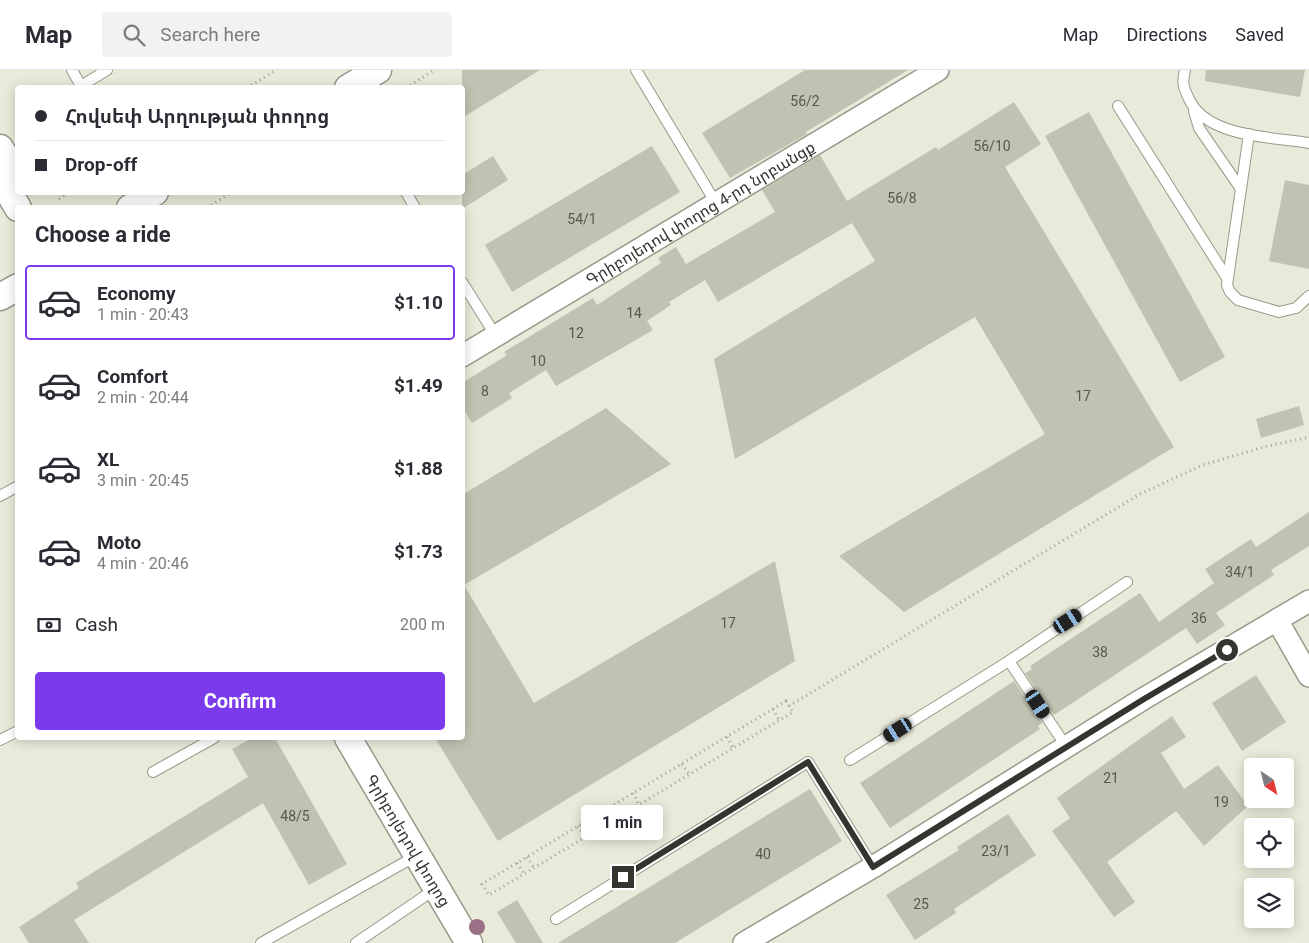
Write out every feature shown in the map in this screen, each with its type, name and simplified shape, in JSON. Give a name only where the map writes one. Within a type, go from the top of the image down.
[{"type":"street","points":[[341,85],[360,70]]},
{"type":"street","points":[[342,85],[378,70]]},
{"type":"street","name":"Գրիբոյեդով փողոց 4-րդ նրբանցք","points":[[465,354],[717,205],[938,70]]},
{"type":"street","points":[[7,162],[17,205]]},
{"type":"street","points":[[33,195],[48,203]]},
{"type":"street","points":[[135,205],[150,195]]},
{"type":"street","points":[[154,205],[169,195]]},
{"type":"street","points":[[0,285],[15,277]]},
{"type":"street","points":[[0,298],[15,289]]},
{"type":"street","points":[[744,943],[873,867],[1066,746],[1309,601]]},
{"type":"street","points":[[1277,620],[1309,676]]},
{"type":"street","name":"Գրիբոյեդով փողոց","points":[[334,740],[411,859],[469,943]]},
{"type":"street","name":"Գրիբոյեդով փողոց","points":[[349,740],[411,859],[425,896],[453,943]]},
{"type":"lane","points":[[72,70],[79,85]]},
{"type":"lane","points":[[83,85],[107,70]]},
{"type":"lane","points":[[636,70],[717,205]]},
{"type":"lane","points":[[1185,70],[1181,84],[1194,111],[1199,128],[1241,189]]},
{"type":"lane","points":[[1118,106],[1227,278]]},
{"type":"lane","points":[[1194,111],[1214,125],[1249,134],[1309,143]]},
{"type":"lane","points":[[1249,134],[1227,285],[1230,292],[1238,300],[1279,312],[1296,308],[1309,296]]},
{"type":"lane","points":[[465,287],[496,336]]},
{"type":"lane","points":[[0,496],[15,488]]},
{"type":"lane","points":[[850,760],[1010,661],[1128,582]]},
{"type":"lane","points":[[1010,661],[1066,746]]},
{"type":"lane","points":[[0,740],[15,732]]},
{"type":"lane","points":[[154,772],[210,740]]},
{"type":"lane","points":[[556,919],[808,762],[873,867]]},
{"type":"lane","points":[[261,943],[411,859]]},
{"type":"lane","points":[[356,943],[425,896]]},
{"type":"path","points":[[252,85],[276,70]]},
{"type":"path","points":[[411,85],[434,70]]},
{"type":"path","points":[[48,203],[64,195]]},
{"type":"path","points":[[212,205],[227,195]]},
{"type":"path","points":[[789,706],[1140,494],[1203,465],[1264,447],[1309,437]]},
{"type":"path","points":[[786,701],[789,706],[793,712],[489,895],[482,884],[786,701]]},
{"type":"path","points":[[773,709],[779,720]]},
{"type":"path","points":[[727,737],[733,748]]},
{"type":"path","points":[[682,764],[689,774]]},
{"type":"path","points":[[632,793],[639,805]]},
{"type":"path","points":[[590,819],[596,830]]},
{"type":"path","points":[[578,826],[585,837]]},
{"type":"path","points":[[527,857],[534,868]]},
{"type":"path","points":[[517,863],[524,874]]},
{"type":"building","points":[[462,70],[540,70],[465,116],[465,85],[462,85]]},
{"type":"building","points":[[805,70],[908,70],[806,132],[807,134],[730,178],[702,133]]},
{"type":"building","points":[[1206,70],[1305,70],[1300,97],[1205,81]]},
{"type":"building","points":[[1014,102],[1041,144],[1005,167],[1174,447],[904,612],[839,556],[1045,434],[975,317],[735,459],[714,359],[875,261],[852,223],[718,302],[705,280],[669,302],[671,305],[647,321],[653,330],[556,386],[546,370],[509,393],[512,398],[472,423],[465,412],[465,381],[507,355],[504,352],[593,298],[597,305],[661,263],[658,258],[676,247],[686,264],[775,212],[762,190],[820,155],[847,201],[936,147],[938,150]]},
{"type":"building","points":[[1089,112],[1225,357],[1180,382],[1045,136]]},
{"type":"building","points":[[652,146],[680,192],[512,292],[485,245]]},
{"type":"building","points":[[493,156],[508,180],[465,207],[465,205],[462,205],[462,195],[465,195],[465,173]]},
{"type":"building","points":[[1285,180],[1309,185],[1309,269],[1269,261]]},
{"type":"building","points":[[1299,406],[1304,425],[1261,438],[1256,419]]},
{"type":"building","points":[[606,408],[671,464],[465,584],[465,493]]},
{"type":"building","points":[[1309,512],[1309,546],[1271,570],[1274,575],[1216,613],[1225,625],[1197,644],[1186,628],[1054,715],[1025,673],[1032,669],[1030,666],[1140,593],[1159,622],[1214,583],[1205,569],[1251,539],[1256,547]]},
{"type":"building","points":[[775,561],[795,661],[498,841],[436,740],[465,740],[465,587],[534,703]]},
{"type":"building","points":[[1256,675],[1286,722],[1242,751],[1212,703]]},
{"type":"building","points":[[1014,681],[1042,723],[1038,726],[1040,729],[890,828],[860,783]]},
{"type":"building","points":[[1172,716],[1186,737],[1161,753],[1184,789],[1218,765],[1244,801],[1244,808],[1246,808],[1204,846],[1176,811],[1107,862],[1135,902],[1114,917],[1052,831],[1070,818],[1057,798]]},
{"type":"building","points":[[248,740],[276,740],[347,864],[309,885],[263,803],[74,920],[89,943],[29,943],[19,927],[79,888],[76,883],[248,777],[232,749]]},
{"type":"building","points":[[810,789],[842,841],[675,943],[558,943]]},
{"type":"building","points":[[1008,814],[1036,855],[954,909],[956,913],[915,940],[886,895],[959,850],[957,847]]},
{"type":"building","points":[[517,900],[543,943],[516,943],[497,912]]},
{"type":"route","points":[[623,877],[808,762],[873,867],[1144,699],[1227,650]]}]
